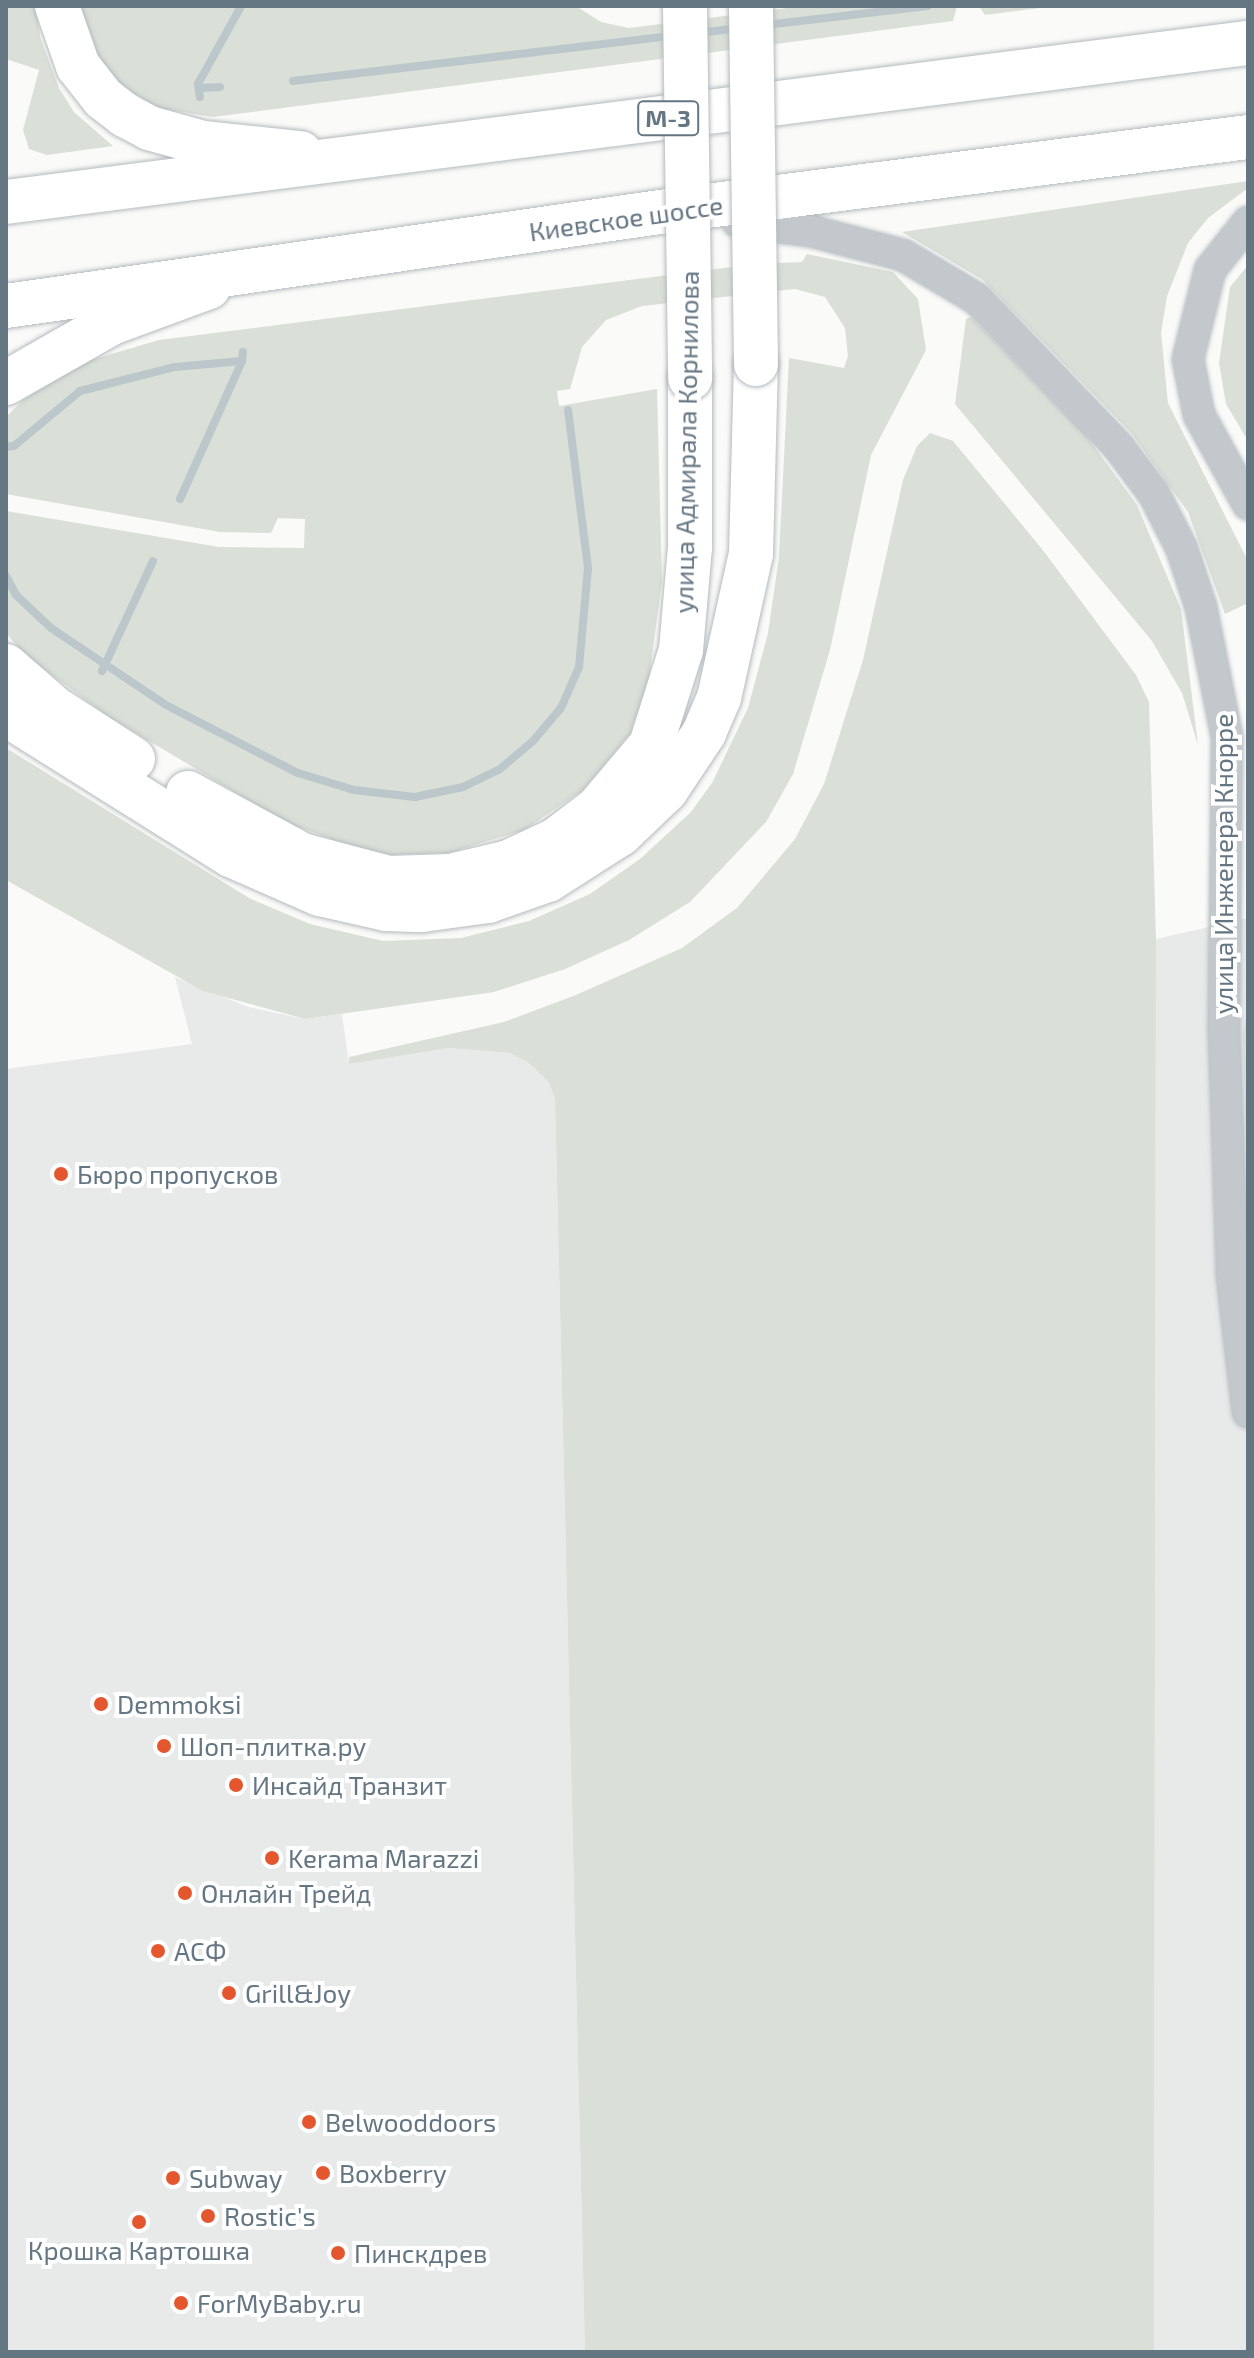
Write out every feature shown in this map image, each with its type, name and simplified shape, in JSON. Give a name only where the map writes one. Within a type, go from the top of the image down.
[{"type":"main road","points":[[57,6],[73,55],[93,88],[149,128],[237,150],[370,153]]},
{"type":"main road","name":"улица Адмирала Корнилова","points":[[6,666],[97,737],[246,828],[329,865],[389,878],[421,878],[481,870],[534,852],[577,825],[619,789],[651,745],[664,715],[681,650],[688,583],[690,378],[685,6]]},
{"type":"main road","points":[[6,714],[231,855],[320,894],[386,909],[422,910],[488,901],[548,880],[620,834],[666,790],[704,733],[719,698],[751,554],[756,364],[751,6]]},
{"type":"main road","name":"М-3","points":[[6,202],[370,153],[966,83],[1248,43]]},
{"type":"main road","name":"Киевское шоссе","points":[[6,306],[660,212],[1248,137]]},
{"type":"main road","points":[[6,383],[111,323],[253,271]]},
{"type":"street","name":"улица Инженера Кнорре","points":[[660,212],[810,231],[903,255],[944,275],[977,299],[1040,360],[1118,446],[1154,494],[1182,549],[1201,607],[1227,737],[1224,1028],[1248,1412]]},
{"type":"street","points":[[1248,222],[1210,270],[1188,359],[1199,415],[1248,504]]},
{"type":"street","points":[[1224,1028],[1248,981]]},
{"type":"shaded area","points":[[8,6],[36,6],[40,37],[59,88],[74,112],[113,146],[47,155],[29,149],[23,130],[39,70],[6,59]]},
{"type":"shaded area","points":[[79,6],[576,6],[601,22],[629,28],[803,6],[957,6],[953,21],[213,117],[157,108],[118,83],[97,57]]},
{"type":"shaded area","points":[[979,6],[1055,6],[985,15]]},
{"type":"shaded area","points":[[1248,181],[1248,188],[1208,218],[1188,243],[1167,296],[1161,333],[1168,403],[1248,561],[1248,603],[1225,614],[1188,512],[1132,434],[983,280],[902,232]]},
{"type":"shaded area","points":[[807,254],[893,272],[918,299],[926,350],[871,455],[830,650],[793,774],[766,822],[690,902],[629,940],[565,969],[494,992],[305,1019],[203,991],[6,880],[6,748],[249,898],[310,924],[383,941],[461,938],[529,921],[590,894],[640,859],[691,812],[712,783],[748,708],[768,633],[779,557],[789,358],[844,368],[848,356],[845,328],[825,297],[795,289],[642,306],[606,320],[582,347],[570,389],[557,391],[559,406],[657,389],[662,581],[649,678],[630,734],[583,790],[524,830],[448,853],[391,855],[361,850],[285,822],[109,717],[26,656],[6,633],[6,511],[219,547],[304,548],[305,519],[278,518],[271,533],[220,532],[6,494],[6,417],[24,399],[84,362],[159,340],[755,264],[802,262]]},
{"type":"shaded area","points":[[1248,265],[1248,441],[1226,404],[1219,363],[1230,287]]},
{"type":"shaded area","points":[[971,317],[1085,434],[1137,505],[1181,609],[1198,745],[1182,693],[1152,641],[955,404],[966,319]]},
{"type":"shaded area","points":[[930,433],[953,441],[1042,549],[1136,675],[1149,702],[1156,939],[1154,2352],[585,2352],[555,1099],[549,1083],[530,1064],[510,1053],[449,1048],[349,1064],[349,1057],[504,1022],[576,995],[682,948],[737,908],[795,839],[824,784],[863,660],[903,480],[917,446]]},
{"type":"shaded area","points":[[1248,918],[1248,2352],[1154,2352],[1156,939]]},
{"type":"shaded area","points":[[175,977],[248,1007],[305,1019],[342,1014],[349,1064],[449,1048],[510,1053],[530,1064],[549,1083],[555,1099],[585,2352],[6,2352],[6,1069],[192,1044]]},
{"type":"shaded area","points":[[1248,1007],[1248,1225],[1243,1032]]},
{"type":"waterway","points":[[200,97],[198,84],[241,6]]},
{"type":"waterway","points":[[766,25],[928,6]]},
{"type":"waterway","points":[[698,33],[740,28]]},
{"type":"waterway","points":[[293,81],[673,36]]},
{"type":"waterway","points":[[199,88],[220,87]]},
{"type":"waterway","points":[[6,447],[14,446],[80,391],[175,367],[242,361],[243,352]]},
{"type":"waterway","points":[[180,499],[242,361]]},
{"type":"waterway","points":[[6,576],[16,595],[51,628],[166,705],[298,773],[354,790],[415,797],[463,787],[500,769],[533,741],[561,708],[579,667],[588,568],[568,410]]},
{"type":"waterway","points":[[102,671],[153,561]]},
{"type":"place","name":"Бюро пропусков","points":[[61,1174]]},
{"type":"place","name":"Demmoksi","points":[[101,1704]]},
{"type":"place","name":"Шоп-плитка.ру","points":[[164,1746]]},
{"type":"place","name":"Инсайд Транзит","points":[[236,1785]]},
{"type":"place","name":"Kerama Marazzi","points":[[272,1858]]},
{"type":"place","name":"Онлайн Трейд","points":[[185,1893]]},
{"type":"place","name":"АСФ","points":[[158,1951]]},
{"type":"place","name":"Grill&Joy","points":[[229,1993]]},
{"type":"place","name":"Belwooddoors","points":[[309,2122]]},
{"type":"place","name":"Boxberry","points":[[323,2173]]},
{"type":"place","name":"Subway","points":[[173,2178]]},
{"type":"place","name":"Rostic's","points":[[208,2216]]},
{"type":"place","name":"Крошка Картошка","points":[[139,2222]]},
{"type":"place","name":"Пинскдрев","points":[[338,2253]]},
{"type":"place","name":"ForMyBaby.ru","points":[[181,2303]]}]
